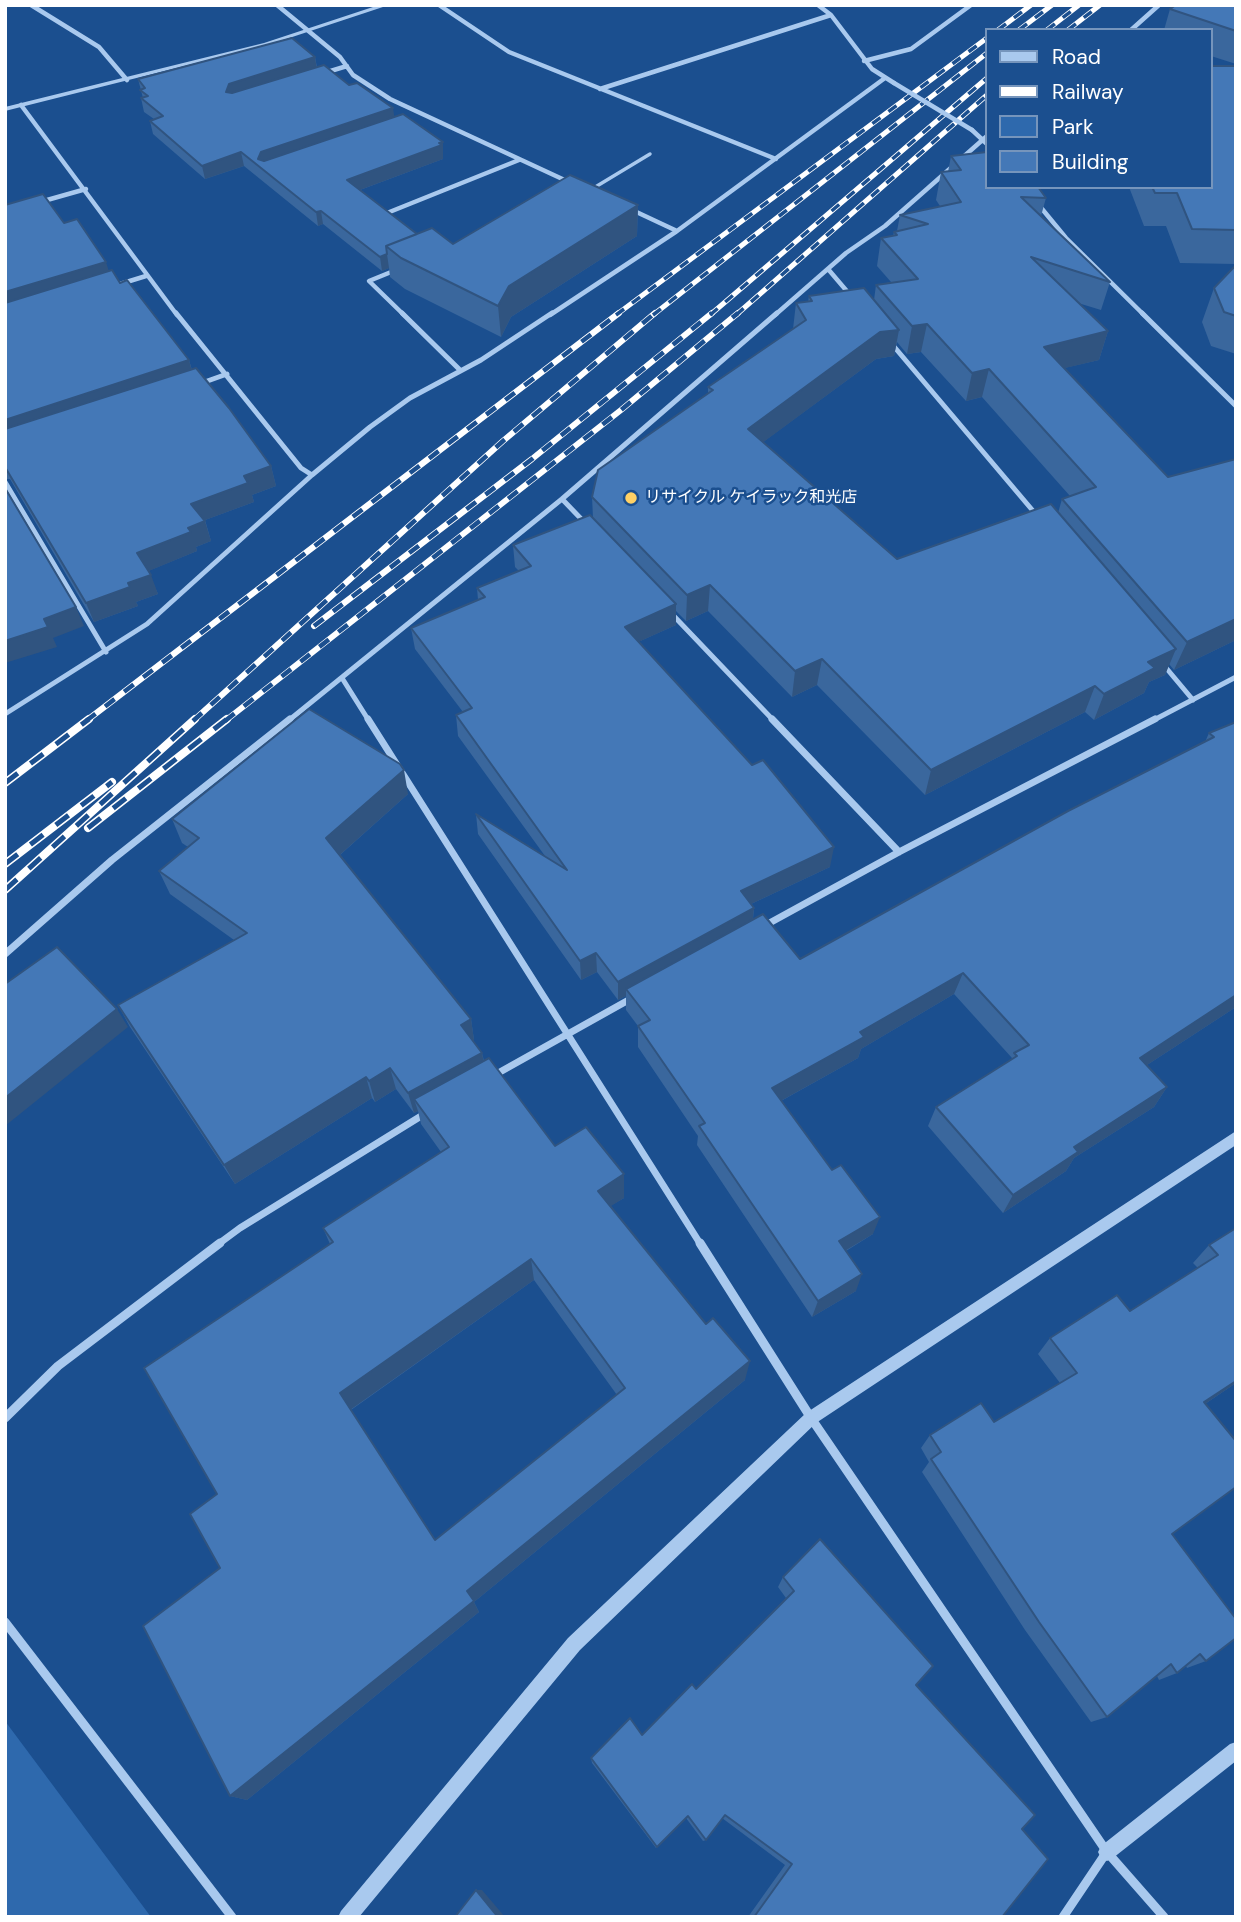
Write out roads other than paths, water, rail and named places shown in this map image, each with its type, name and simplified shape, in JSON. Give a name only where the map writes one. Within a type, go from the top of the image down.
[{"type":"street","points":[[31,5],[99,47],[127,80]]},
{"type":"street","points":[[277,5],[310,31],[354,75],[390,99],[577,186]]},
{"type":"street","points":[[5,109],[127,80],[310,31],[386,5]]},
{"type":"street","points":[[439,5],[509,52],[776,159]]},
{"type":"street","points":[[5,954],[111,860],[342,678],[562,499],[828,269],[885,226],[986,140],[885,78],[864,61],[831,15],[818,5]]},
{"type":"street","points":[[864,61],[912,48],[971,5]]},
{"type":"street","points":[[1132,28],[1159,5]]},
{"type":"street","points":[[600,89],[831,15]]},
{"type":"street","points":[[321,74],[347,66]]},
{"type":"street","points":[[5,715],[147,624],[312,475],[410,398],[481,360],[677,230],[885,78]]},
{"type":"street","points":[[21,105],[86,189],[146,276],[301,468],[312,475]]},
{"type":"street","points":[[412,120],[424,116]]},
{"type":"street","points":[[397,221],[387,213],[519,160]]},
{"type":"street","points":[[28,205],[86,189]]},
{"type":"street","points":[[589,191],[602,197]]},
{"type":"street","points":[[1032,197],[1066,238],[1236,406]]},
{"type":"street","points":[[627,208],[677,230]]},
{"type":"street","points":[[402,267],[369,281],[460,370]]},
{"type":"street","points":[[828,269],[855,301]]},
{"type":"street","points":[[108,288],[146,276]]},
{"type":"street","points":[[882,332],[1042,522]]},
{"type":"street","points":[[187,387],[227,374]]},
{"type":"street","points":[[5,482],[106,652]]},
{"type":"street","points":[[562,499],[591,529]]},
{"type":"street","points":[[668,610],[899,852]]},
{"type":"street","points":[[1157,658],[1193,700]]},
{"type":"street","points":[[752,932],[899,852],[1236,677]]},
{"type":"street","points":[[342,678],[811,1418],[1107,1852],[1164,1917]]},
{"type":"street","points":[[486,1079],[642,993]]},
{"type":"street","points":[[5,1418],[58,1366],[240,1228],[439,1106]]},
{"type":"street","points":[[346,1917],[574,1644],[811,1418],[1236,1137]]},
{"type":"street","points":[[5,1622],[232,1917]]},
{"type":"street","points":[[1063,1917],[1107,1852],[1236,1750]]},
{"type":"lane","points":[[589,191],[650,154]]},
{"type":"railway","points":[[1001,28],[1031,5]]},
{"type":"railway","points":[[1022,28],[1052,5]]},
{"type":"railway","points":[[1050,28],[1079,5]]},
{"type":"railway","points":[[1071,28],[1100,5]]},
{"type":"railway","points":[[616,315],[986,39]]},
{"type":"railway","points":[[653,315],[986,54]]},
{"type":"railway","points":[[710,315],[986,79]]},
{"type":"railway","points":[[736,315],[986,96]]},
{"type":"railway","points":[[86,721],[619,313]]},
{"type":"railway","points":[[193,721],[503,441],[655,313]]},
{"type":"railway","points":[[314,626],[532,459],[712,313]]},
{"type":"railway","points":[[225,721],[621,410],[738,313]]},
{"type":"railway","points":[[5,783],[89,719]]},
{"type":"railway","points":[[5,890],[195,719]]},
{"type":"railway","points":[[88,828],[227,719]]},
{"type":"railway","points":[[5,864],[112,782]]},
{"type":"place","name":"リサイクル ケイラック和光店","points":[[631,498]]}]
